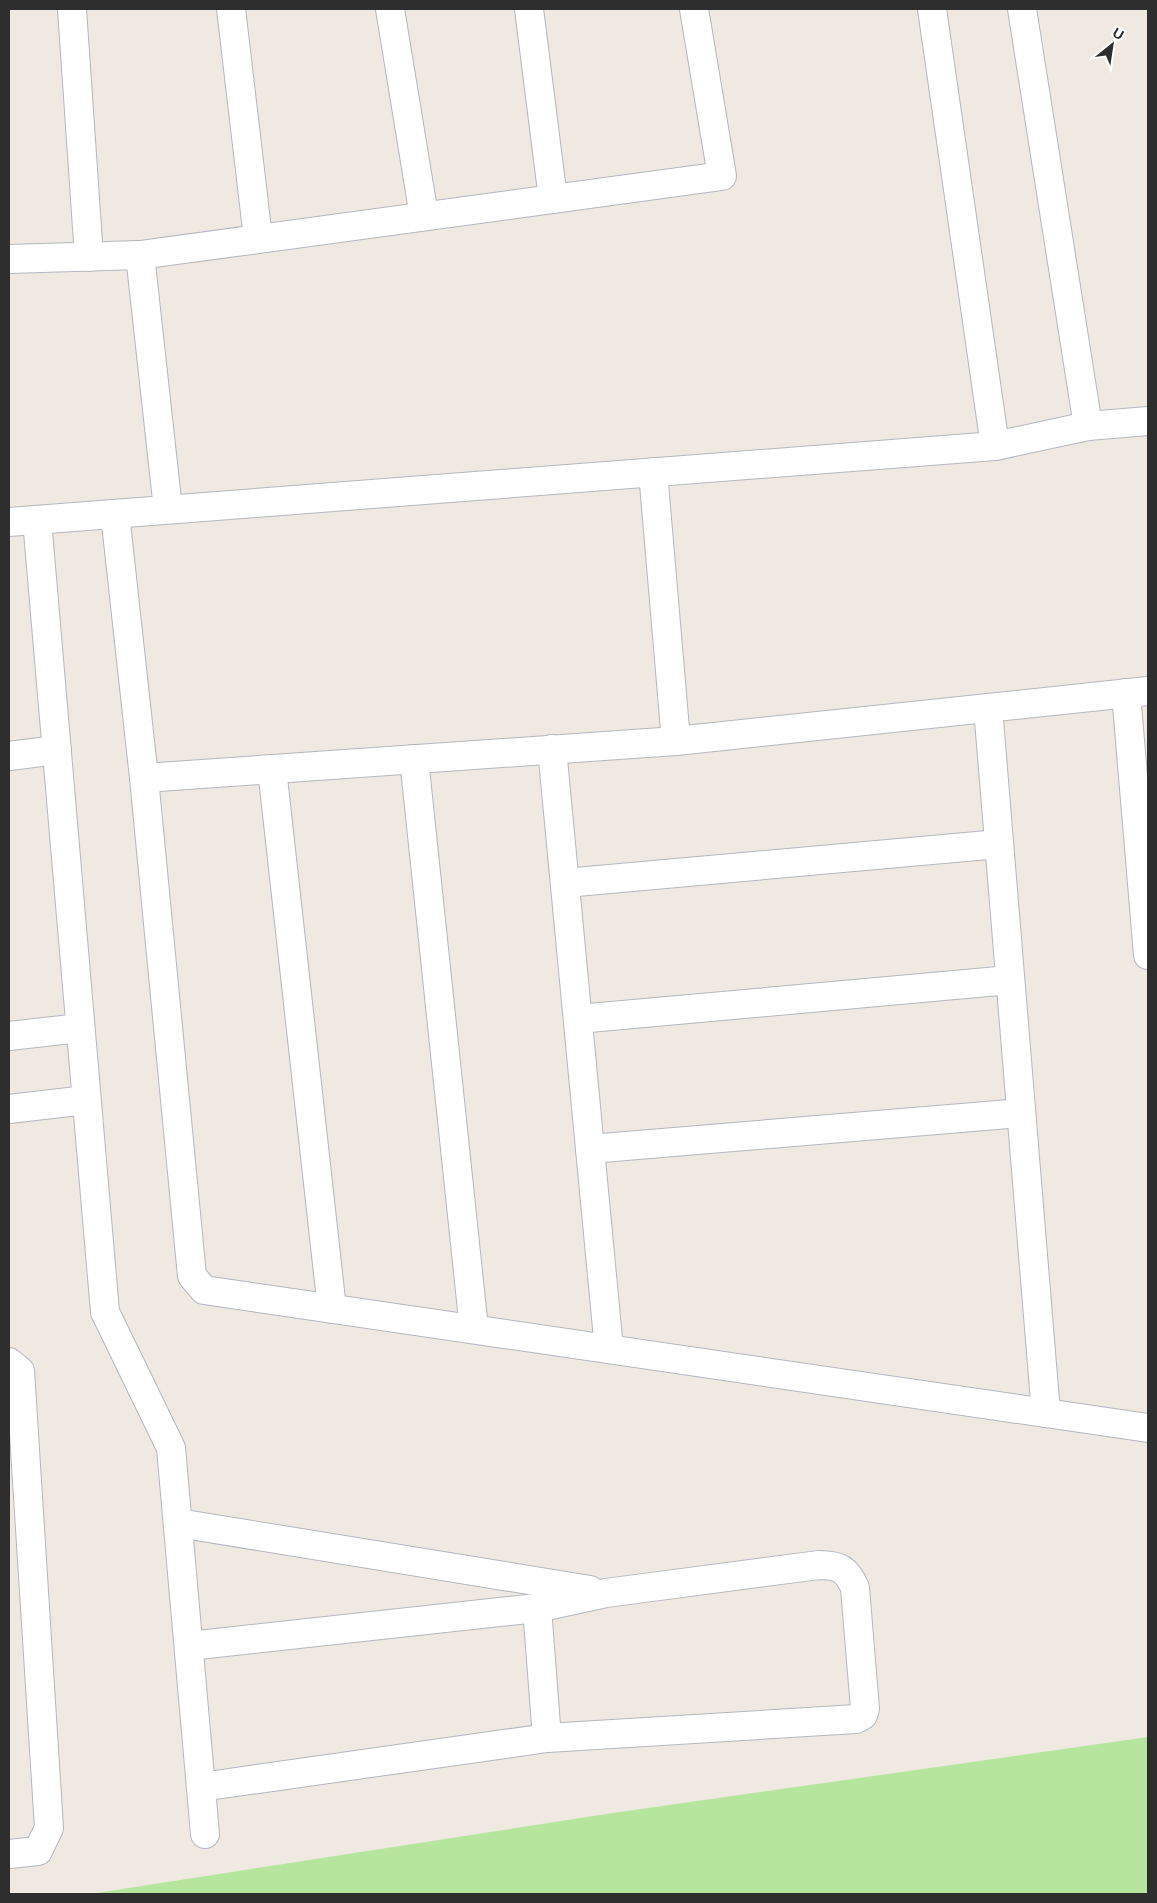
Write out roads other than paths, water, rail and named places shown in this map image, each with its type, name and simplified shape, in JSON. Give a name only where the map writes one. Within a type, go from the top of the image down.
[{"type":"street","points":[[72,9],[89,257]]},
{"type":"street","points":[[231,9],[258,238]]},
{"type":"street","points":[[390,9],[424,216]]},
{"type":"street","points":[[529,9],[553,199]]},
{"type":"street","points":[[9,259],[140,255],[722,176],[694,9]]},
{"type":"street","points":[[932,9],[995,446]]},
{"type":"street","points":[[1022,9],[1088,426]]},
{"type":"street","points":[[140,255],[168,510]]},
{"type":"street","points":[[9,522],[995,446],[1088,426],[1148,421]]},
{"type":"street","points":[[653,472],[676,741]]},
{"type":"street","points":[[115,514],[144,778],[192,1276],[204,1290],[1148,1428]]},
{"type":"street","points":[[37,520],[105,1312],[171,1448],[205,1834]]},
{"type":"street","points":[[144,778],[676,741],[1137,692],[1148,955]]},
{"type":"street","points":[[988,708],[1046,1414]]},
{"type":"street","points":[[552,749],[609,1349]]},
{"type":"street","points":[[9,756],[57,750]]},
{"type":"street","points":[[414,760],[474,1329]]},
{"type":"street","points":[[272,769],[332,1309]]},
{"type":"street","points":[[565,882],[999,844]]},
{"type":"street","points":[[578,1019],[1010,980]]},
{"type":"street","points":[[9,1036],[80,1028]]},
{"type":"street","points":[[9,1109],[86,1100]]},
{"type":"street","points":[[590,1149],[1021,1114]]},
{"type":"street","points":[[9,1362],[20,1371],[49,1828],[38,1851],[9,1854]]},
{"type":"street","points":[[178,1523],[606,1593]]},
{"type":"street","points":[[188,1646],[537,1608],[606,1593],[819,1564],[832,1565],[842,1570],[850,1576],[855,1588],[865,1709],[863,1715],[847,1720],[547,1738],[201,1787]]},
{"type":"street","points":[[537,1608],[547,1738]]}]
